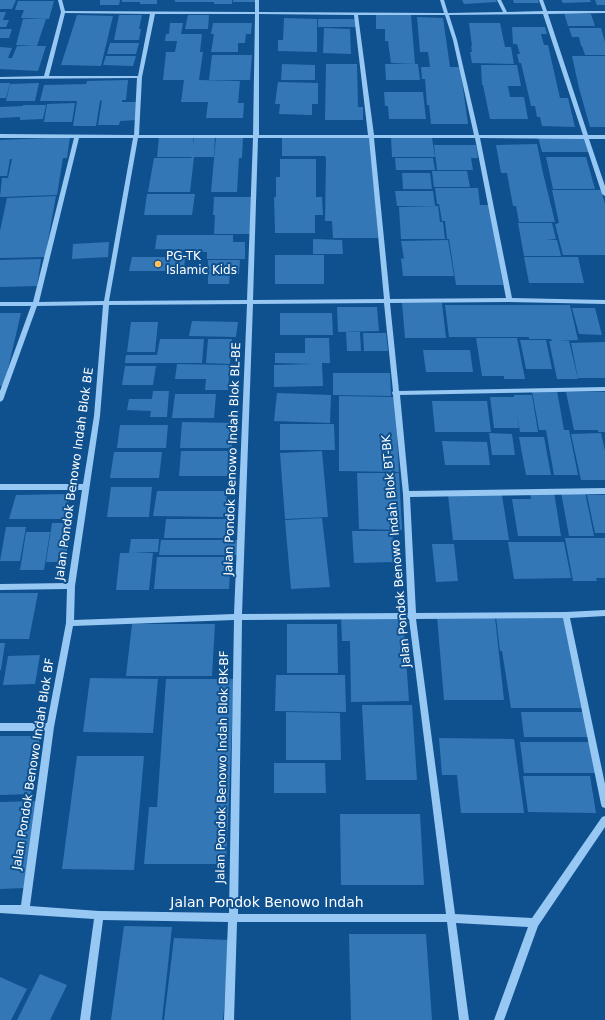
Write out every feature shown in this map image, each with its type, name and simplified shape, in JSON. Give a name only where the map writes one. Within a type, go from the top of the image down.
[{"type":"street","points":[[46,78],[63,12],[60,0]]},
{"type":"street","points":[[256,13],[257,0]]},
{"type":"street","points":[[442,0],[448,14],[455,40],[477,136],[509,300]]},
{"type":"street","points":[[499,0],[506,14]]},
{"type":"street","points":[[541,0],[605,194]]},
{"type":"street","points":[[63,12],[448,14],[605,12]]},
{"type":"street","name":"Jalan Pondok Benowo Indah Blok BE","points":[[70,623],[71,586],[97,416],[106,304],[136,136],[140,77],[153,12]]},
{"type":"street","name":"Jalan Pondok Benowo Indah Blok BL-BE","points":[[238,617],[256,136],[256,13]]},
{"type":"street","name":"Jalan Pondok Benowo Indah Blok BT-BK","points":[[356,13],[371,135],[406,494],[412,615],[464,1020]]},
{"type":"street","points":[[0,78],[140,77]]},
{"type":"street","points":[[0,136],[371,135],[605,137]]},
{"type":"street","points":[[0,400],[36,304],[77,136]]},
{"type":"street","points":[[0,304],[387,300],[605,302]]},
{"type":"street","points":[[395,393],[605,389]]},
{"type":"street","points":[[0,487],[86,486]]},
{"type":"street","points":[[406,494],[605,491]]},
{"type":"street","points":[[0,587],[71,586]]},
{"type":"street","points":[[70,623],[238,617],[566,615],[605,613]]},
{"type":"street","points":[[566,615],[605,804]]},
{"type":"street","name":"Jalan Pondok Benowo Indah Blok BK-BF","points":[[229,1020],[233,918],[238,617]]},
{"type":"street","name":"Jalan Pondok Benowo Indah Blok BF","points":[[25,910],[50,726],[70,623]]},
{"type":"street","points":[[0,727],[50,726]]},
{"type":"street","points":[[499,1020],[534,923],[605,820]]},
{"type":"street","name":"Jalan Pondok Benowo Indah","points":[[0,909],[99,915],[233,918],[450,918],[534,923]]},
{"type":"street","points":[[84,1020],[99,915]]},
{"type":"building","points":[[0,0],[16,0],[12,9],[0,9]]},
{"type":"building","points":[[100,0],[120,0],[119,5],[100,5]]},
{"type":"building","points":[[122,0],[157,0],[157,4],[122,2]]},
{"type":"building","points":[[175,0],[232,0],[232,4],[214,4],[214,2],[175,2]]},
{"type":"building","points":[[233,0],[257,0],[257,2],[233,2]]},
{"type":"building","points":[[462,0],[496,0],[497,2],[464,4]]},
{"type":"building","points":[[513,0],[538,0],[539,3],[514,3]]},
{"type":"building","points":[[561,0],[590,0],[591,2],[563,3]]},
{"type":"building","points":[[595,0],[605,0],[605,5],[597,5]]},
{"type":"building","points":[[18,1],[54,1],[49,19],[21,18],[24,10],[15,10]]},
{"type":"building","points":[[0,12],[6,12],[3,20],[9,20],[6,27],[0,27]]},
{"type":"building","points":[[564,13],[591,14],[595,26],[568,26]]},
{"type":"building","points":[[77,15],[113,16],[101,66],[61,65]]},
{"type":"building","points":[[119,15],[142,15],[139,29],[141,29],[139,40],[114,40]]},
{"type":"building","points":[[188,15],[209,15],[208,29],[185,29]]},
{"type":"building","points":[[376,15],[411,15],[415,64],[391,63],[388,41],[385,41],[385,29],[376,29]]},
{"type":"building","points":[[417,17],[443,18],[450,67],[460,67],[468,124],[431,124],[429,105],[427,105],[425,79],[422,79],[421,67],[430,67],[428,52],[420,52]]},
{"type":"building","points":[[284,18],[317,19],[317,52],[278,51],[278,40],[283,40]]},
{"type":"building","points":[[23,19],[46,19],[37,46],[16,45]]},
{"type":"building","points":[[318,19],[356,19],[356,27],[318,27]]},
{"type":"building","points":[[170,23],[183,23],[181,34],[202,34],[200,52],[203,52],[199,80],[240,81],[238,103],[244,103],[243,118],[206,118],[208,102],[181,102],[184,80],[163,80],[166,52],[175,52],[177,41],[165,41],[166,34],[169,34]]},
{"type":"building","points":[[213,23],[252,23],[251,34],[246,34],[245,43],[238,43],[238,52],[211,52],[214,34],[211,34]]},
{"type":"building","points":[[469,23],[500,23],[505,47],[511,47],[514,64],[472,63],[470,52],[472,52],[472,46]]},
{"type":"building","points":[[512,27],[545,27],[547,34],[541,34],[544,45],[548,45],[560,98],[568,98],[575,127],[542,126],[540,117],[537,117],[535,106],[531,106],[521,63],[519,63],[517,54],[520,54],[517,44],[513,44]]},
{"type":"building","points":[[324,28],[350,29],[351,54],[323,53]]},
{"type":"building","points":[[569,28],[601,28],[605,42],[605,55],[585,55],[579,37],[572,37]]},
{"type":"building","points":[[0,29],[12,29],[9,38],[0,38]]},
{"type":"building","points":[[110,43],[139,43],[136,54],[107,54]]},
{"type":"building","points":[[17,46],[46,46],[38,71],[0,69],[0,47],[12,48],[8,58],[12,58]]},
{"type":"building","points":[[212,55],[252,55],[250,80],[209,80]]},
{"type":"building","points":[[106,56],[136,56],[133,66],[103,65]]},
{"type":"building","points":[[572,56],[605,56],[605,127],[590,127]]},
{"type":"building","points":[[282,64],[315,65],[315,80],[281,80]]},
{"type":"building","points":[[326,64],[357,64],[358,107],[363,107],[363,120],[325,120]]},
{"type":"building","points":[[385,64],[418,64],[420,80],[386,80]]},
{"type":"building","points":[[481,65],[517,65],[521,86],[508,86],[510,97],[524,97],[528,119],[490,119],[482,85]]},
{"type":"building","points":[[128,80],[126,100],[122,100],[122,102],[138,102],[136,120],[120,121],[119,125],[98,125],[102,100],[100,101],[96,126],[73,126],[77,101],[40,101],[44,85],[86,84],[87,81]]},
{"type":"building","points":[[278,82],[318,83],[318,104],[312,104],[312,115],[279,114],[280,104],[275,104]]},
{"type":"building","points":[[0,83],[10,83],[6,98],[0,98]]},
{"type":"building","points":[[39,83],[35,101],[6,101],[10,84]]},
{"type":"building","points":[[384,92],[423,92],[426,119],[389,119],[388,106],[385,106]]},
{"type":"building","points":[[75,103],[72,122],[44,122],[47,104]]},
{"type":"building","points":[[46,105],[43,119],[20,120],[20,117],[0,118],[0,107]]},
{"type":"building","points":[[194,136],[215,136],[214,157],[194,157],[190,192],[148,192],[154,158],[192,157],[157,157],[159,137],[193,137],[193,145]]},
{"type":"building","points":[[70,137],[67,158],[63,158],[57,195],[0,197],[2,178],[8,178],[12,159],[10,159],[7,176],[0,176],[0,140]]},
{"type":"building","points":[[216,137],[243,137],[242,158],[239,158],[237,192],[211,192]]},
{"type":"building","points":[[538,137],[586,137],[591,152],[542,152]]},
{"type":"building","points":[[282,138],[371,138],[378,238],[333,238],[332,221],[325,221],[325,156],[282,156]]},
{"type":"building","points":[[391,138],[432,138],[435,157],[392,157]]},
{"type":"building","points":[[537,144],[555,222],[519,222],[516,206],[513,206],[507,173],[501,173],[496,145]]},
{"type":"building","points":[[434,145],[476,145],[478,158],[471,158],[473,170],[437,170]]},
{"type":"building","points":[[546,157],[586,157],[595,189],[553,189]]},
{"type":"building","points":[[395,158],[433,158],[435,170],[396,170]]},
{"type":"building","points":[[280,159],[316,159],[316,197],[322,197],[323,215],[315,215],[315,233],[275,233],[274,197],[276,197],[276,177],[280,177]]},
{"type":"building","points":[[432,171],[467,171],[470,187],[434,187]]},
{"type":"building","points":[[402,173],[430,173],[432,189],[403,189]]},
{"type":"building","points":[[435,188],[478,188],[480,205],[489,205],[503,285],[456,285],[449,239],[447,239],[445,221],[442,221],[439,204],[437,204]]},
{"type":"building","points":[[552,190],[601,190],[605,204],[605,255],[563,255],[555,224],[559,223]]},
{"type":"building","points":[[395,191],[433,191],[435,206],[397,206]]},
{"type":"building","points":[[147,194],[195,194],[192,215],[144,215]]},
{"type":"building","points":[[56,196],[45,257],[0,258],[0,231],[7,198]]},
{"type":"building","points":[[214,197],[252,197],[250,234],[214,234]]},
{"type":"building","points":[[438,206],[440,222],[443,222],[445,239],[401,239],[399,207]]},
{"type":"building","points":[[518,223],[552,223],[556,239],[546,240],[557,240],[561,256],[524,256]]},
{"type":"building","points":[[157,235],[233,235],[233,242],[245,242],[245,259],[207,259],[207,252],[155,249]]},
{"type":"building","points":[[313,239],[342,240],[343,254],[313,254]]},
{"type":"building","points":[[448,240],[454,276],[403,276],[401,258],[404,259],[401,241]]},
{"type":"building","points":[[109,242],[108,257],[72,259],[73,244]]},
{"type":"building","points":[[275,255],[324,255],[324,284],[275,284]]},
{"type":"building","name":"PG-TK Islamic Kids","points":[[132,257],[185,257],[184,271],[129,271]]},
{"type":"building","points":[[524,257],[578,257],[584,283],[529,283]]},
{"type":"building","points":[[41,259],[37,286],[0,287],[0,260]]},
{"type":"building","points":[[208,260],[240,260],[239,274],[230,274],[229,284],[208,284]]},
{"type":"building","points":[[402,303],[442,303],[446,338],[405,338]]},
{"type":"building","points":[[445,305],[570,305],[578,340],[557,341],[569,341],[578,379],[557,379],[549,341],[552,341],[551,339],[529,339],[529,337],[449,337]]},
{"type":"building","points":[[337,307],[377,307],[379,331],[338,332]]},
{"type":"building","points":[[572,308],[595,308],[602,335],[579,334]]},
{"type":"building","points":[[0,313],[21,313],[4,386],[0,386]]},
{"type":"building","points":[[280,313],[332,313],[333,335],[280,335]]},
{"type":"building","points":[[192,321],[238,322],[236,337],[189,336]]},
{"type":"building","points":[[131,322],[158,322],[155,352],[127,352]]},
{"type":"building","points":[[346,332],[360,332],[361,351],[347,351]]},
{"type":"building","points":[[363,333],[386,333],[388,351],[364,351]]},
{"type":"building","points":[[305,338],[329,338],[330,363],[322,363],[323,386],[274,387],[274,365],[314,364],[275,363],[275,353],[305,353]]},
{"type":"building","points":[[476,338],[517,338],[525,379],[504,379],[504,376],[482,376]]},
{"type":"building","points":[[160,339],[204,339],[202,363],[125,363],[126,355],[157,355]]},
{"type":"building","points":[[208,339],[232,339],[230,364],[206,363]]},
{"type":"building","points":[[520,340],[546,340],[552,369],[526,369]]},
{"type":"building","points":[[605,342],[605,378],[578,378],[571,343]]},
{"type":"building","points":[[423,350],[470,350],[473,372],[426,372]]},
{"type":"building","points":[[177,364],[230,365],[228,390],[205,390],[206,379],[175,379]]},
{"type":"building","points":[[125,366],[156,366],[153,385],[122,385]]},
{"type":"building","points":[[333,373],[390,373],[391,396],[333,395]]},
{"type":"building","points":[[153,391],[169,391],[167,417],[150,417],[151,411],[127,410],[129,399],[152,399]]},
{"type":"building","points":[[532,391],[557,391],[564,430],[569,430],[578,475],[554,475],[546,430],[539,430]]},
{"type":"building","points":[[566,392],[605,392],[605,432],[598,432],[598,430],[574,430]]},
{"type":"building","points":[[277,393],[331,395],[330,423],[274,421]]},
{"type":"building","points":[[175,394],[216,394],[214,418],[172,418]]},
{"type":"building","points":[[514,395],[532,395],[538,432],[520,432],[517,412],[519,428],[494,428],[490,397],[514,397]]},
{"type":"building","points":[[339,396],[395,397],[399,472],[339,471]]},
{"type":"building","points":[[432,401],[487,401],[491,432],[435,432]]},
{"type":"building","points":[[182,422],[234,423],[232,448],[180,448]]},
{"type":"building","points":[[280,424],[334,424],[335,450],[280,450]]},
{"type":"building","points":[[120,425],[168,425],[166,448],[117,448]]},
{"type":"building","points":[[489,433],[512,434],[515,455],[492,455]]},
{"type":"building","points":[[601,433],[605,451],[605,480],[581,480],[571,434]]},
{"type":"building","points":[[519,437],[544,437],[551,475],[526,475]]},
{"type":"building","points":[[442,441],[487,442],[490,465],[445,465]]},
{"type":"building","points":[[181,451],[232,451],[231,476],[179,476]]},
{"type":"building","points":[[322,451],[328,517],[285,519],[280,453]]},
{"type":"building","points":[[114,452],[162,452],[159,478],[110,478]]},
{"type":"building","points":[[357,473],[399,473],[402,530],[359,529]]},
{"type":"building","points":[[111,487],[152,487],[149,517],[107,517]]},
{"type":"building","points":[[157,491],[227,491],[226,517],[153,516]]},
{"type":"building","points":[[530,492],[554,492],[561,536],[518,536],[512,499],[531,499]]},
{"type":"building","points":[[561,492],[585,492],[594,536],[569,536]]},
{"type":"building","points":[[65,494],[74,519],[9,519],[16,495]]},
{"type":"building","points":[[448,495],[502,495],[509,540],[453,540]]},
{"type":"building","points":[[587,495],[605,495],[605,533],[595,533]]},
{"type":"building","points":[[322,518],[330,587],[291,589],[285,520]]},
{"type":"building","points":[[166,519],[228,519],[226,538],[164,538]]},
{"type":"building","points":[[52,523],[71,523],[65,562],[46,562]]},
{"type":"building","points":[[6,527],[26,527],[20,561],[0,561]]},
{"type":"building","points":[[352,531],[392,531],[395,562],[354,563]]},
{"type":"building","points":[[26,532],[50,532],[44,570],[20,570]]},
{"type":"building","points":[[565,538],[605,538],[605,578],[596,578],[597,581],[573,581]]},
{"type":"building","points":[[131,539],[159,539],[158,552],[132,552],[153,553],[149,590],[116,590],[120,553],[129,553]]},
{"type":"building","points":[[161,540],[239,540],[239,555],[159,555]]},
{"type":"building","points":[[508,542],[564,542],[571,578],[514,579]]},
{"type":"building","points":[[432,544],[454,544],[458,581],[436,582]]},
{"type":"building","points":[[157,557],[231,557],[229,589],[154,589]]},
{"type":"building","points":[[0,593],[38,593],[29,639],[0,639]]},
{"type":"building","points":[[341,616],[403,617],[409,701],[351,702],[350,641],[342,641]]},
{"type":"building","points":[[437,616],[495,617],[504,700],[444,700]]},
{"type":"building","points":[[496,617],[565,618],[581,708],[511,708],[502,651],[500,651]]},
{"type":"building","points":[[132,624],[215,624],[212,676],[126,676]]},
{"type":"building","points":[[287,624],[337,624],[338,673],[287,673]]},
{"type":"building","points":[[0,643],[5,643],[1,670],[0,670]]},
{"type":"building","points":[[40,655],[35,684],[3,685],[8,656]]},
{"type":"building","points":[[276,675],[345,675],[346,712],[275,711]]},
{"type":"building","points":[[90,678],[158,679],[153,733],[83,732]]},
{"type":"building","points":[[166,679],[234,679],[226,864],[144,864],[149,807],[157,807]]},
{"type":"building","points":[[362,705],[412,705],[417,780],[366,780]]},
{"type":"building","points":[[286,712],[340,713],[341,760],[286,760]]},
{"type":"building","points":[[521,712],[584,712],[588,737],[524,737]]},
{"type":"building","points":[[0,736],[40,736],[31,794],[0,795]]},
{"type":"building","points":[[439,738],[514,739],[524,813],[461,813],[457,775],[442,775]]},
{"type":"building","points":[[520,742],[592,742],[597,773],[524,773]]},
{"type":"building","points":[[77,756],[144,756],[134,870],[62,869]]},
{"type":"building","points":[[274,763],[325,763],[326,793],[274,793]]},
{"type":"building","points":[[523,776],[590,776],[596,813],[528,812]]},
{"type":"building","points":[[37,801],[25,888],[0,889],[0,802]]},
{"type":"building","points":[[340,814],[420,814],[424,885],[341,885]]},
{"type":"building","points":[[124,926],[172,927],[162,1020],[111,1020]]},
{"type":"building","points":[[349,934],[426,934],[432,1020],[351,1020]]},
{"type":"building","points":[[174,938],[230,940],[223,1020],[164,1020]]},
{"type":"building","points":[[40,974],[67,985],[50,1020],[17,1020]]},
{"type":"building","points":[[0,977],[27,989],[11,1020],[0,1020]]},
{"type":"place","name":"PG-TK Islamic Kids","points":[[158,264]]}]
